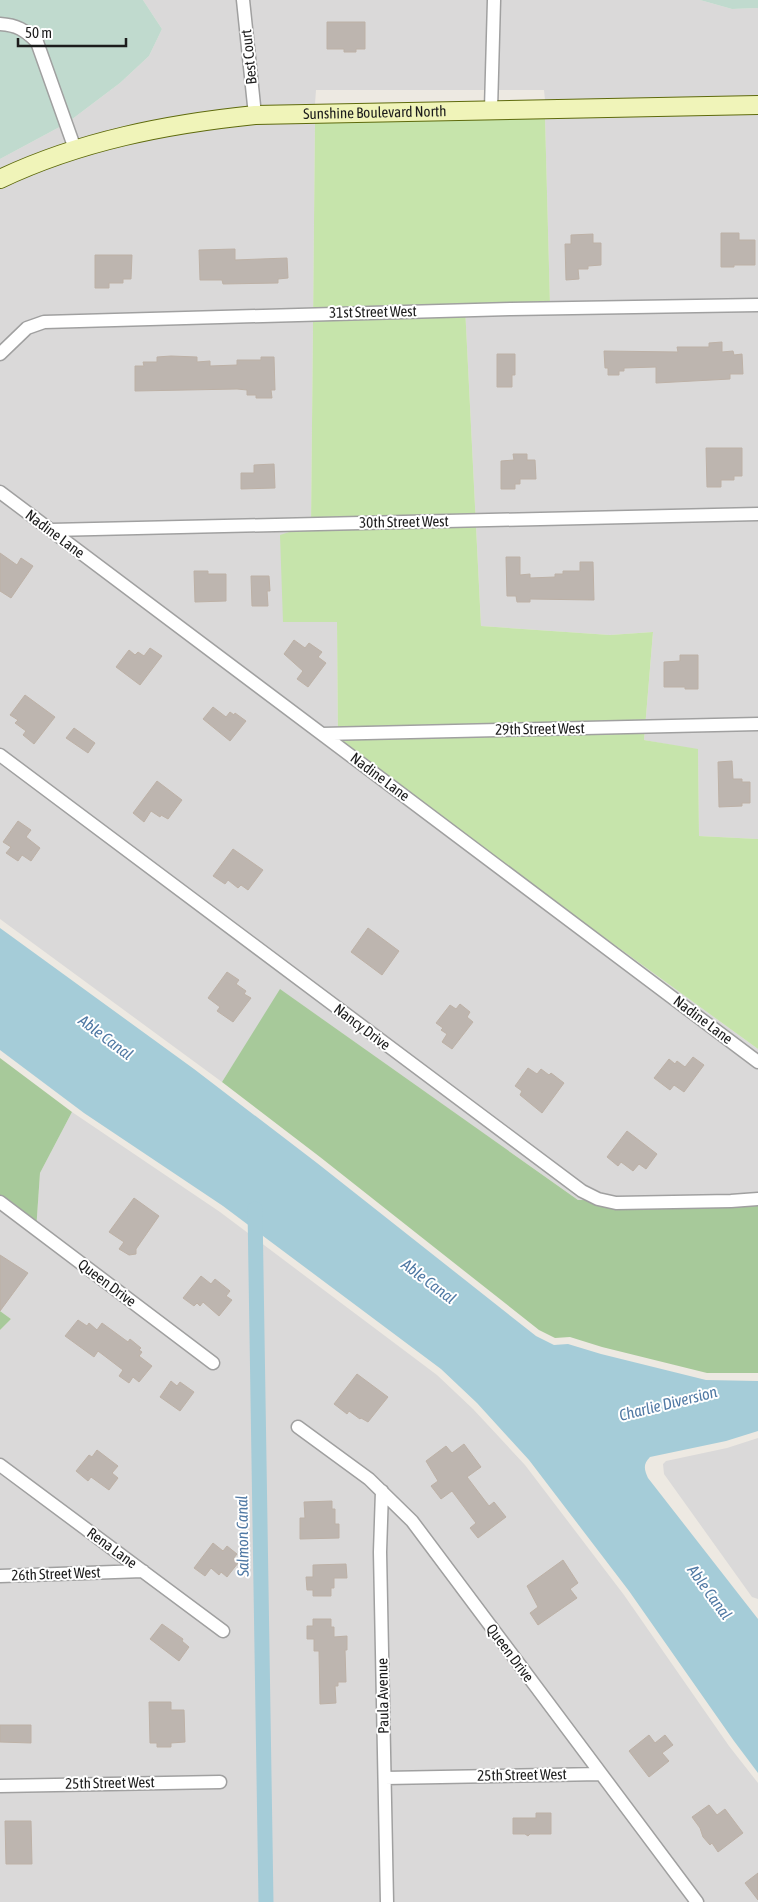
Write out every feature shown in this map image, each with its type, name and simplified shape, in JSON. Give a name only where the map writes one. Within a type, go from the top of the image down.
[{"type":"street","name":"Best Court","points":[[243,0],[255,115]]},
{"type":"street","points":[[491,109],[494,0]]},
{"type":"street","points":[[0,24],[8,24],[25,30],[37,42],[75,149]]},
{"type":"street","name":"Sunshine Boulevard North","points":[[0,179],[75,149],[113,138],[209,119],[255,115],[758,104]]},
{"type":"street","name":"31st Street West","points":[[0,354],[27,328],[44,322],[511,309],[758,305]]},
{"type":"street","name":"Nadine Lane","points":[[0,492],[758,1062]]},
{"type":"street","name":"30th Street West","points":[[51,530],[758,514]]},
{"type":"street","name":"29th Street West","points":[[322,734],[758,724]]},
{"type":"street","name":"Nancy Drive","points":[[0,755],[582,1191],[598,1199],[616,1203],[731,1202],[758,1199]]},
{"type":"street","name":"Queen Drive","points":[[0,1202],[213,1363]]},
{"type":"street","name":"Queen Drive","points":[[298,1426],[370,1479],[412,1521],[697,1902]]},
{"type":"street","name":"Rena Lane","points":[[0,1465],[223,1631]]},
{"type":"street","name":"Paula Avenue","points":[[382,1491],[380,1552],[387,1902]]},
{"type":"street","name":"26th Street West","points":[[0,1576],[143,1570]]},
{"type":"street","name":"25th Street West","points":[[385,1778],[600,1774]]},
{"type":"street","name":"25th Street West","points":[[0,1786],[220,1782]]},
{"type":"shaded area","points":[[143,0],[700,0],[732,9],[758,8],[758,96],[545,100],[544,90],[316,90],[315,104],[209,111],[163,119],[73,141],[0,170],[0,159],[67,123],[120,83],[149,56],[162,29]]},
{"type":"shaded area","points":[[758,113],[758,839],[699,836],[698,750],[644,740],[653,632],[610,635],[481,626],[465,306],[550,305],[545,117]]},
{"type":"shaded area","points":[[315,121],[311,526],[337,622],[338,744],[758,1049],[758,1201],[578,1200],[281,990],[222,1082],[0,919],[0,188],[51,166],[115,146],[210,128],[255,123]]},
{"type":"shaded area","points":[[72,1112],[220,1212],[437,1375],[473,1409],[525,1465],[624,1595],[729,1746],[758,1783],[758,1902],[0,1902],[0,1330],[11,1319],[0,1311],[0,1209],[36,1231],[40,1173]]},
{"type":"shaded area","points":[[758,1438],[758,1599],[752,1597],[664,1474],[663,1464],[666,1461],[727,1448]]},
{"type":"green space","points":[[0,0],[143,0],[162,29],[149,56],[120,83],[67,123],[0,159]]},
{"type":"green space","points":[[700,0],[758,0],[758,8],[732,9]]},
{"type":"green space","points":[[545,117],[550,305],[465,306],[481,626],[610,635],[653,632],[644,740],[698,749],[699,836],[758,839],[758,1049],[338,744],[337,622],[283,622],[280,535],[311,525],[315,121]]},
{"type":"green space","points":[[280,989],[578,1200],[758,1201],[758,1373],[707,1373],[602,1347],[570,1337],[555,1338],[539,1330],[222,1082]]},
{"type":"green space","points":[[0,1058],[72,1112],[40,1173],[36,1231],[0,1209]]},
{"type":"green space","points":[[0,1311],[11,1319],[0,1330]]},
{"type":"water","points":[[0,928],[194,1069],[317,1163],[536,1336],[554,1345],[568,1344],[706,1380],[758,1381],[758,1431],[726,1441],[650,1457],[645,1467],[648,1478],[758,1619],[758,1773],[629,1591],[529,1460],[477,1403],[441,1369],[223,1206],[84,1113],[0,1050]]},
{"type":"building","points":[[327,22],[365,22],[365,49],[356,49],[356,52],[344,52],[344,49],[327,49]]},
{"type":"building","points":[[721,233],[739,233],[739,240],[755,240],[755,265],[721,267]]},
{"type":"building","points":[[593,234],[593,243],[601,243],[601,265],[588,266],[588,269],[578,269],[579,279],[566,280],[565,244],[571,244],[571,235]]},
{"type":"building","points":[[235,249],[235,260],[287,258],[288,278],[278,279],[278,283],[223,284],[222,280],[200,280],[199,250]]},
{"type":"building","points":[[95,255],[132,255],[131,279],[123,279],[123,283],[109,283],[109,288],[95,288]]},
{"type":"building","points":[[722,342],[722,352],[733,351],[734,355],[742,354],[743,374],[730,374],[730,379],[656,383],[656,367],[624,368],[624,371],[619,371],[619,375],[608,375],[608,368],[605,368],[604,351],[678,352],[677,347],[709,347],[709,343]]},
{"type":"building","points":[[497,354],[515,354],[515,375],[512,375],[512,387],[497,387]]},
{"type":"building","points":[[157,357],[197,357],[197,362],[210,361],[210,366],[237,365],[237,360],[261,360],[261,357],[274,357],[275,390],[271,390],[272,398],[256,398],[256,395],[247,395],[247,390],[237,389],[135,391],[135,366],[144,366],[143,362],[157,362]]},
{"type":"building","points":[[706,448],[742,448],[742,476],[734,476],[734,480],[721,480],[721,487],[707,487]]},
{"type":"building","points":[[513,454],[527,454],[527,460],[535,460],[536,479],[520,479],[520,484],[515,484],[515,489],[501,489],[501,461],[514,460]]},
{"type":"building","points":[[274,464],[275,488],[241,489],[241,473],[254,473],[254,465]]},
{"type":"building","points":[[0,553],[17,565],[21,558],[33,566],[11,598],[0,591]]},
{"type":"building","points":[[506,557],[520,557],[520,575],[530,574],[530,578],[555,577],[555,574],[563,574],[563,571],[580,571],[580,562],[593,562],[594,600],[530,599],[530,602],[517,602],[516,596],[507,596]]},
{"type":"building","points":[[194,571],[208,571],[208,574],[226,574],[226,601],[195,602]]},
{"type":"building","points":[[251,576],[269,576],[268,606],[252,606]]},
{"type":"building","points":[[294,640],[305,648],[309,643],[322,652],[318,657],[326,663],[308,687],[297,679],[303,671],[284,654]]},
{"type":"building","points":[[150,648],[162,656],[140,685],[116,667],[129,650],[135,655],[138,652],[144,656]]},
{"type":"building","points":[[680,655],[698,655],[698,689],[664,687],[664,662],[680,661]]},
{"type":"building","points":[[25,695],[55,717],[34,744],[23,735],[26,731],[15,723],[18,720],[10,715]]},
{"type":"building","points":[[213,707],[226,717],[230,712],[234,715],[235,713],[246,721],[230,741],[203,719]]},
{"type":"building","points":[[74,728],[95,743],[88,753],[66,738]]},
{"type":"building","points":[[732,761],[733,779],[742,779],[742,782],[750,782],[750,803],[742,803],[742,806],[719,807],[718,762]]},
{"type":"building","points":[[157,781],[182,800],[168,819],[161,815],[160,817],[151,811],[144,822],[133,813]]},
{"type":"building","points":[[18,821],[31,830],[26,837],[40,848],[31,861],[22,855],[18,861],[6,853],[11,847],[3,842]]},
{"type":"building","points":[[233,849],[263,870],[248,890],[241,885],[238,888],[228,880],[225,884],[213,876]]},
{"type":"building","points":[[368,928],[399,951],[382,975],[351,952]]},
{"type":"building","points":[[227,972],[239,980],[236,984],[246,991],[244,994],[251,998],[233,1022],[217,1011],[220,1007],[208,998]]},
{"type":"building","points":[[460,1004],[470,1012],[467,1017],[473,1022],[452,1049],[442,1042],[447,1034],[436,1023],[450,1005],[456,1009]]},
{"type":"building","points":[[693,1057],[704,1065],[684,1092],[674,1085],[670,1090],[654,1078],[669,1059],[675,1064],[677,1061],[685,1067]]},
{"type":"building","points":[[528,1068],[537,1074],[541,1069],[549,1075],[551,1073],[564,1083],[542,1113],[520,1095],[522,1091],[515,1086]]},
{"type":"building","points":[[627,1131],[657,1154],[646,1169],[639,1164],[633,1171],[621,1162],[618,1166],[607,1157]]},
{"type":"building","points":[[134,1198],[159,1216],[136,1249],[136,1254],[129,1255],[119,1249],[124,1242],[109,1232]]},
{"type":"building","points":[[0,1255],[28,1273],[0,1311]]},
{"type":"building","points":[[201,1276],[211,1284],[215,1279],[230,1291],[226,1296],[232,1300],[219,1316],[203,1302],[200,1306],[197,1303],[194,1306],[183,1298]]},
{"type":"building","points":[[78,1320],[87,1326],[89,1323],[97,1330],[102,1323],[128,1342],[130,1339],[141,1348],[139,1350],[142,1352],[139,1356],[152,1366],[139,1382],[133,1377],[129,1383],[119,1376],[123,1370],[98,1351],[94,1357],[65,1336]]},
{"type":"building","points":[[357,1374],[388,1397],[368,1422],[349,1411],[347,1414],[334,1404]]},
{"type":"building","points":[[171,1381],[177,1386],[180,1382],[194,1392],[180,1411],[160,1397]]},
{"type":"building","points":[[464,1444],[481,1467],[467,1477],[489,1506],[494,1502],[506,1517],[478,1538],[470,1528],[476,1523],[452,1491],[441,1499],[431,1486],[438,1481],[426,1461],[446,1446],[452,1453]]},
{"type":"building","points":[[97,1450],[118,1466],[112,1473],[118,1478],[109,1490],[91,1477],[88,1481],[76,1471],[89,1455],[92,1457]]},
{"type":"building","points":[[332,1501],[332,1509],[335,1509],[335,1524],[339,1524],[339,1538],[300,1539],[300,1518],[305,1518],[304,1502]]},
{"type":"building","points":[[213,1543],[223,1551],[227,1546],[237,1554],[233,1559],[238,1563],[227,1577],[221,1572],[219,1575],[211,1568],[205,1576],[194,1568]]},
{"type":"building","points":[[563,1560],[578,1583],[570,1589],[577,1598],[538,1625],[530,1613],[538,1607],[527,1586]]},
{"type":"building","points":[[346,1564],[347,1578],[334,1578],[334,1588],[331,1588],[331,1596],[313,1596],[313,1590],[307,1590],[306,1577],[313,1577],[313,1565]]},
{"type":"building","points":[[313,1619],[331,1619],[331,1627],[334,1627],[334,1637],[347,1636],[347,1650],[345,1650],[346,1682],[338,1682],[338,1686],[335,1686],[336,1703],[320,1704],[319,1651],[314,1651],[314,1639],[307,1639],[307,1626],[313,1626]]},
{"type":"building","points":[[162,1624],[183,1639],[182,1641],[189,1647],[179,1661],[150,1639]]},
{"type":"building","points":[[149,1702],[171,1702],[171,1710],[184,1710],[185,1742],[171,1743],[171,1747],[157,1747],[157,1743],[150,1743]]},
{"type":"building","points":[[0,1725],[31,1725],[31,1743],[0,1742]]},
{"type":"building","points":[[649,1735],[655,1743],[665,1735],[673,1745],[662,1753],[669,1761],[649,1777],[629,1751]]},
{"type":"building","points":[[709,1805],[717,1815],[725,1809],[743,1833],[718,1852],[712,1843],[710,1845],[703,1837],[700,1828],[692,1817]]},
{"type":"building","points":[[536,1813],[551,1813],[551,1834],[530,1834],[528,1836],[525,1834],[513,1834],[513,1818],[536,1818]]},
{"type":"building","points":[[5,1821],[31,1821],[32,1864],[6,1864]]},
{"type":"building","points":[[758,1873],[758,1900],[745,1883]]},
{"type":"waterway","name":"Salmon Canal","points":[[255,1209],[266,1902]]},
{"type":"water label","name":"Able Canal","points":[[106,1037]]},
{"type":"water label","name":"Able Canal","points":[[429,1281]]},
{"type":"water label","name":"Charlie Diversion","points":[[668,1403]]},
{"type":"water label","name":"Able Canal","points":[[710,1592]]}]
